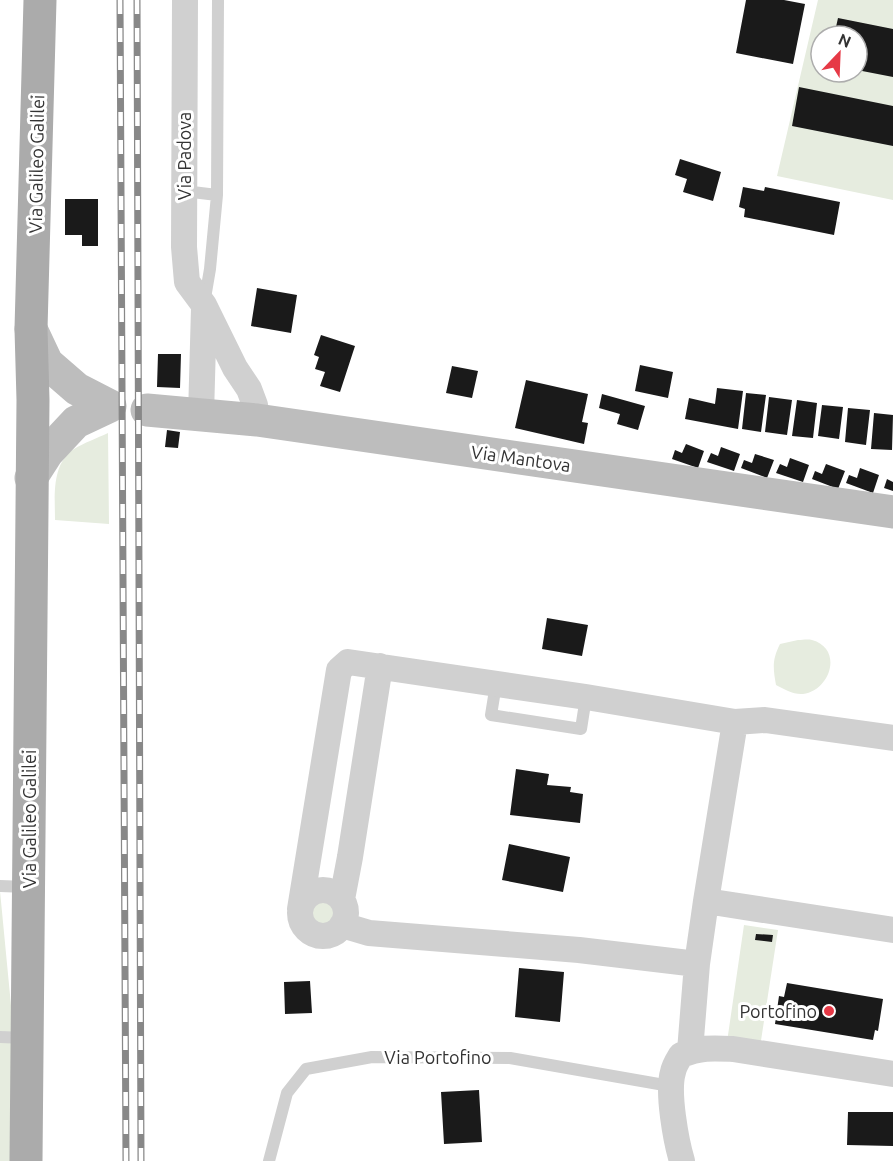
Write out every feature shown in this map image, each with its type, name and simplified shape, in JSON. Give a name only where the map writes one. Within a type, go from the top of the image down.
[{"type":"main road","name":"Via Galileo Galilei","points":[[26,1161],[14,1038],[14,887],[31,478],[33,400],[31,329],[40,0]]},
{"type":"street","name":"Via Padova","points":[[185,0],[184,247],[186,282],[204,305],[235,368],[249,389],[255,405],[257,420]]},
{"type":"street","points":[[201,415],[204,305]]},
{"type":"street","points":[[31,329],[47,363],[77,389],[110,406],[76,422],[47,453],[31,478]]},
{"type":"street","points":[[33,400],[77,389]]},
{"type":"street","points":[[33,400],[76,422]]},
{"type":"street","name":"Via Mantova","points":[[147,410],[257,420],[893,512]]},
{"type":"street","points":[[300,909],[310,893],[316,890],[331,891],[342,899],[345,905],[345,919],[337,931],[323,936],[309,931],[303,925],[300,909],[339,670],[348,662],[735,722],[765,720],[893,738]]},
{"type":"street","points":[[342,899],[380,666]]},
{"type":"street","points":[[690,1051],[706,901],[735,722]]},
{"type":"street","points":[[706,901],[893,930]]},
{"type":"street","points":[[342,925],[369,933],[579,950],[698,964]]},
{"type":"street","points":[[682,1161],[677,1145],[670,1086],[673,1071],[681,1055],[690,1051],[707,1048],[733,1050],[893,1074]]},
{"type":"lane","points":[[204,305],[217,195],[218,0]]},
{"type":"lane","points":[[184,191],[217,195]]},
{"type":"lane","name":"Via Portofino","points":[[269,1161],[287,1093],[306,1069],[372,1057],[510,1058],[670,1086]]},
{"type":"shaded area","points":[[818,0],[893,0],[893,200],[777,176],[809,39],[809,84],[869,84],[869,24],[812,24]]},
{"type":"shaded area","points":[[108,433],[109,524],[55,520],[55,491],[61,463],[74,449]]},
{"type":"shaded area","points":[[812,640],[822,645],[828,652],[830,660],[830,669],[820,686],[803,694],[793,693],[776,685],[774,674],[774,660],[780,644]]},
{"type":"shaded area","points":[[0,891],[26,1161],[0,1161]]},
{"type":"shaded area","points":[[324,897],[334,901],[338,911],[334,921],[324,925],[314,921],[310,911],[314,901]]},
{"type":"shaded area","points":[[744,925],[778,930],[760,1047],[727,1042]]},
{"type":"building","points":[[746,0],[784,0],[805,4],[793,64],[736,53]]},
{"type":"building","points":[[838,18],[868,24],[837,24]]},
{"type":"building","points":[[869,24],[893,29],[893,77],[869,72]]},
{"type":"building","points":[[799,87],[893,106],[893,146],[792,126]]},
{"type":"building","points":[[680,159],[721,172],[713,201],[683,192],[687,179],[675,175]]},
{"type":"building","points":[[743,187],[764,191],[765,187],[840,202],[834,235],[744,217],[745,209],[739,207]]},
{"type":"building","points":[[65,199],[98,199],[98,246],[82,246],[82,235],[65,235]]},
{"type":"building","points":[[257,288],[297,295],[291,333],[251,326]]},
{"type":"building","points":[[321,335],[355,346],[340,392],[320,386],[325,372],[315,369],[319,357],[314,355]]},
{"type":"building","points":[[158,354],[181,354],[180,388],[157,387]]},
{"type":"building","points":[[640,365],[673,372],[668,398],[635,391]]},
{"type":"building","points":[[452,366],[478,371],[472,398],[446,393]]},
{"type":"building","points":[[526,380],[588,394],[582,422],[588,423],[584,444],[515,428]]},
{"type":"building","points":[[717,388],[743,391],[738,429],[685,419],[689,398],[715,404]]},
{"type":"building","points":[[746,393],[766,395],[761,432],[742,429]]},
{"type":"building","points":[[602,394],[645,406],[638,430],[617,424],[620,414],[599,408]]},
{"type":"building","points":[[769,397],[792,400],[787,435],[765,432]]},
{"type":"building","points":[[797,400],[817,403],[813,438],[792,436]]},
{"type":"building","points":[[822,405],[843,407],[839,439],[818,436]]},
{"type":"building","points":[[848,408],[870,410],[866,445],[845,442]]},
{"type":"building","points":[[874,413],[893,415],[892,450],[871,449]]},
{"type":"building","points":[[167,430],[180,432],[178,448],[165,447]]},
{"type":"building","points":[[686,444],[704,451],[698,468],[672,459],[675,450],[682,453]]},
{"type":"building","points":[[721,447],[740,454],[734,471],[707,462],[711,453],[718,456]]},
{"type":"building","points":[[755,454],[774,460],[767,478],[741,468],[744,460],[752,463]]},
{"type":"building","points":[[790,458],[809,465],[803,482],[776,473],[780,464],[787,467]]},
{"type":"building","points":[[826,464],[845,471],[838,489],[812,479],[815,471],[822,474]]},
{"type":"building","points":[[860,468],[879,475],[873,493],[846,483],[849,475],[857,478]]},
{"type":"building","points":[[887,479],[893,482],[893,491],[884,488]]},
{"type":"building","points":[[547,618],[588,625],[582,656],[542,649]]},
{"type":"building","points":[[516,769],[549,774],[547,785],[571,787],[570,792],[583,794],[580,823],[510,815]]},
{"type":"building","points":[[509,844],[570,857],[563,892],[502,880]]},
{"type":"building","points":[[756,934],[773,935],[772,942],[755,940]]},
{"type":"building","points":[[519,968],[564,972],[560,1022],[515,1017]]},
{"type":"building","points":[[310,981],[312,1013],[285,1014],[284,982]]},
{"type":"building","name":"Portofino","points":[[787,983],[883,999],[878,1031],[875,1030],[873,1040],[775,1024],[779,996],[784,997]]},
{"type":"building","points":[[479,1090],[482,1142],[444,1144],[441,1092]]},
{"type":"building","points":[[848,1112],[893,1112],[893,1146],[847,1145]]},
{"type":"railway","points":[[120,0],[126,1161]]},
{"type":"railway","points":[[137,0],[141,1161]]},
{"type":"place","name":"Portofino","points":[[829,1011]]}]
